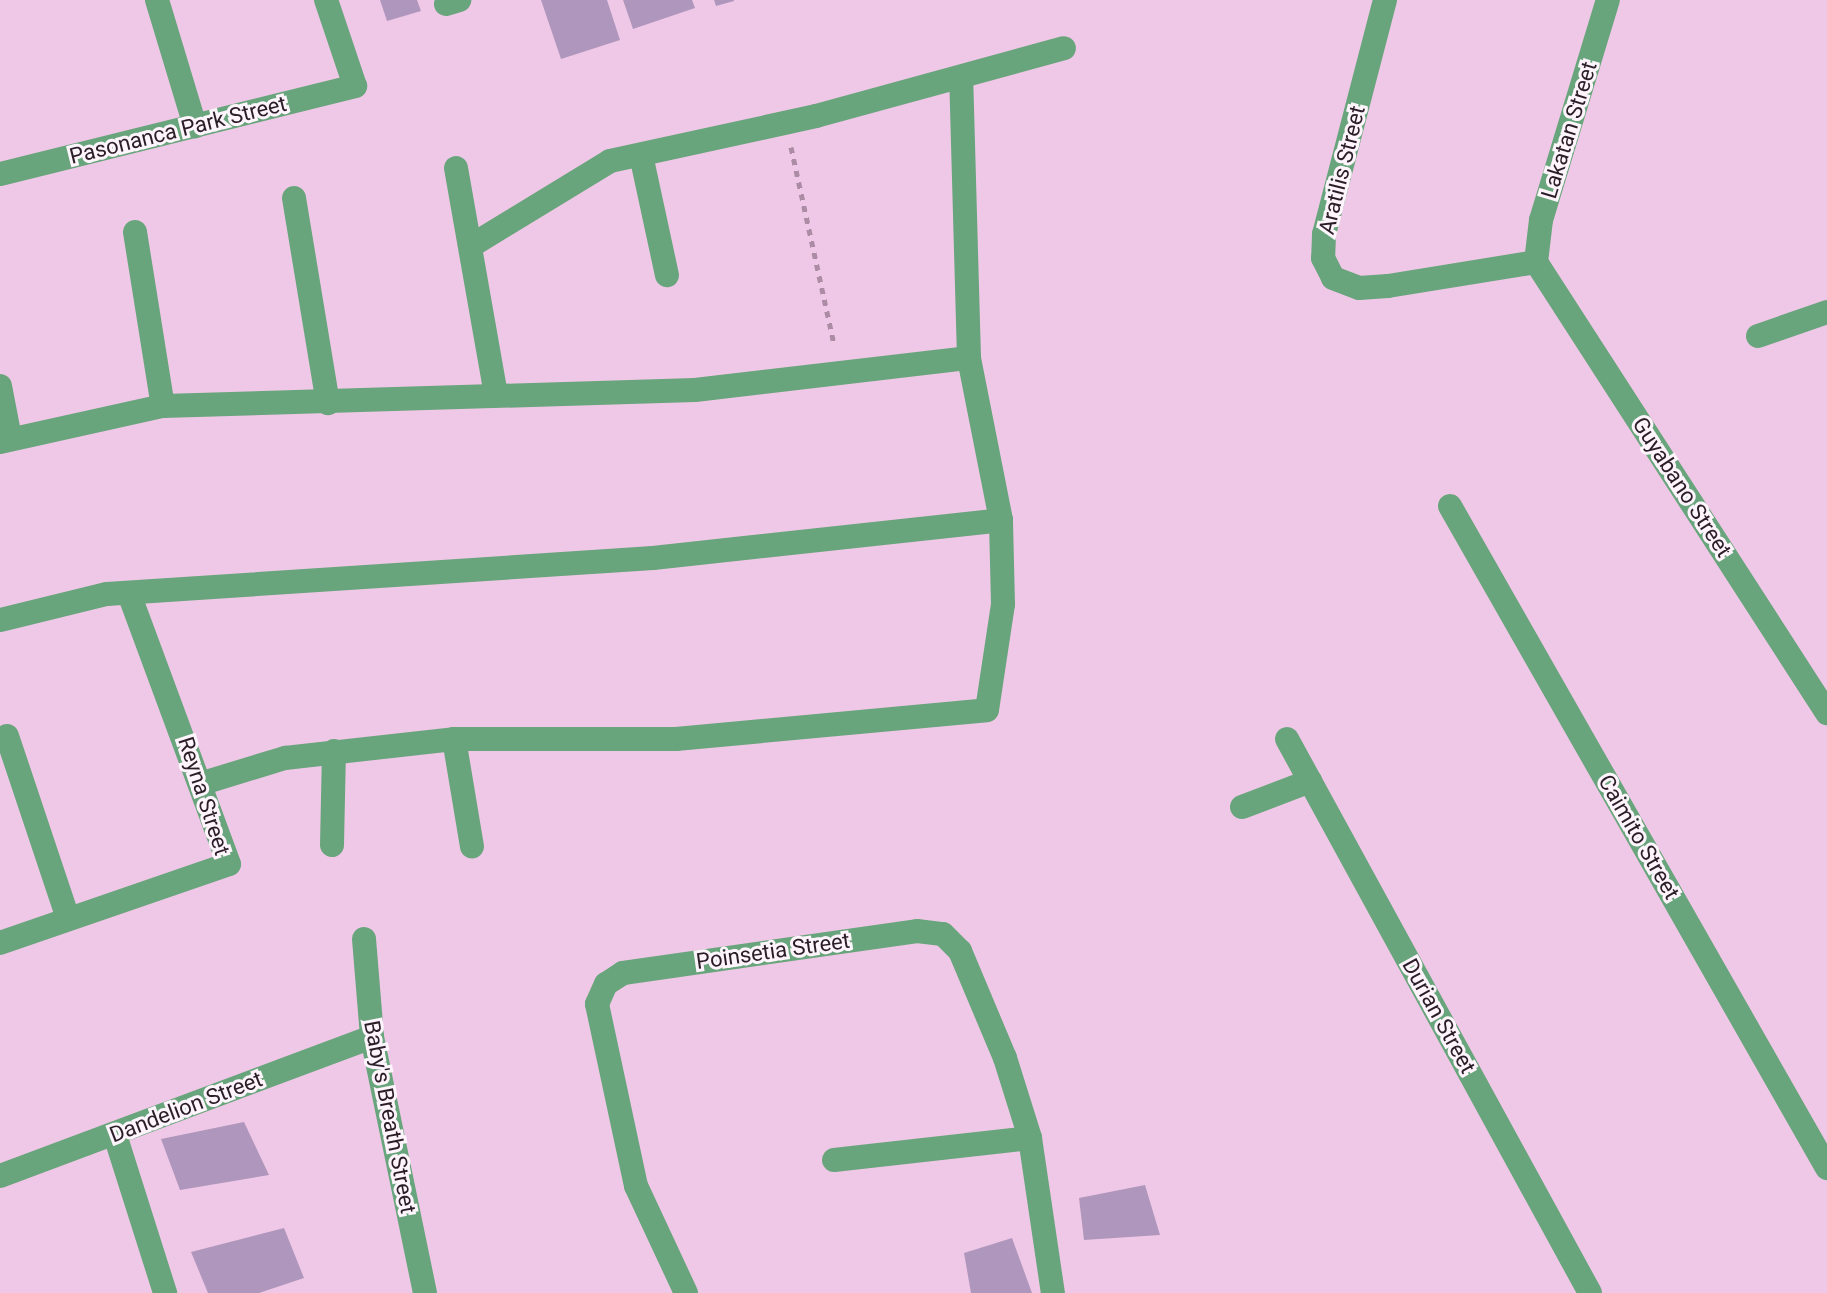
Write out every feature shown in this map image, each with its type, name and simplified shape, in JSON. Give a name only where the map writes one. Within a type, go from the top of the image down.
[{"type":"street","points":[[157,0],[195,126]]},
{"type":"street","name":"Pasonanca Park Street","points":[[0,174],[355,86],[326,0]]},
{"type":"street","name":"Aratilis Street","points":[[1385,0],[1324,234],[1323,258],[1333,278],[1359,288],[1388,286],[1536,262]]},
{"type":"street","name":"Lakatan Street","points":[[1536,262],[1541,220],[1608,0]]},
{"type":"street","points":[[474,244],[610,161],[785,122],[961,78],[1064,48]]},
{"type":"street","points":[[203,783],[334,751],[454,739],[676,739],[987,710],[1003,604],[1001,520],[969,358],[961,78]]},
{"type":"street","points":[[641,155],[667,275]]},
{"type":"street","points":[[456,168],[474,244],[496,396]]},
{"type":"street","points":[[294,198],[328,403]]},
{"type":"street","points":[[135,232],[163,406]]},
{"type":"street","name":"Guyabano Street","points":[[1536,262],[1827,713]]},
{"type":"street","points":[[1758,336],[1827,312]]},
{"type":"street","points":[[0,386],[5,440],[163,406],[695,390],[969,358]]},
{"type":"street","name":"Caimito Street","points":[[1450,506],[1827,1168]]},
{"type":"street","points":[[0,620],[58,602],[129,594],[653,558],[1001,520]]},
{"type":"street","name":"Reyna Street","points":[[0,943],[229,864],[203,783],[129,594]]},
{"type":"street","points":[[7,736],[68,918]]},
{"type":"street","points":[[454,739],[472,846]]},
{"type":"street","name":"Durian Street","points":[[1287,739],[1590,1293]]},
{"type":"street","points":[[332,845],[334,751]]},
{"type":"street","points":[[1242,807],[1310,781]]},
{"type":"street","name":"Poinsetia Street","points":[[686,1293],[636,1186],[597,1004],[606,984],[633,972],[896,932],[943,934],[973,976],[1030,1138]]},
{"type":"street","name":"Baby's Breath Street","points":[[364,939],[372,1037],[425,1293]]},
{"type":"street","name":"Dandelion Street","points":[[0,1176],[372,1037]]},
{"type":"street","points":[[115,1135],[165,1293]]},
{"type":"street","points":[[834,1160],[1030,1138],[1053,1293]]},
{"type":"path","points":[[785,122],[841,373]]},
{"type":"building","points":[[380,0],[417,0],[421,11],[387,21]]},
{"type":"building","points":[[541,0],[607,0],[620,40],[561,59]]},
{"type":"building","points":[[623,0],[692,0],[695,8],[633,29]]},
{"type":"building","points":[[714,0],[734,0],[734,1],[716,6]]},
{"type":"building","points":[[244,1122],[269,1175],[180,1190],[161,1139]]},
{"type":"building","points":[[1145,1185],[1160,1235],[1084,1240],[1079,1198]]},
{"type":"building","points":[[284,1228],[304,1278],[259,1293],[208,1293],[191,1252]]},
{"type":"building","points":[[1012,1238],[1032,1293],[971,1293],[964,1253]]}]
